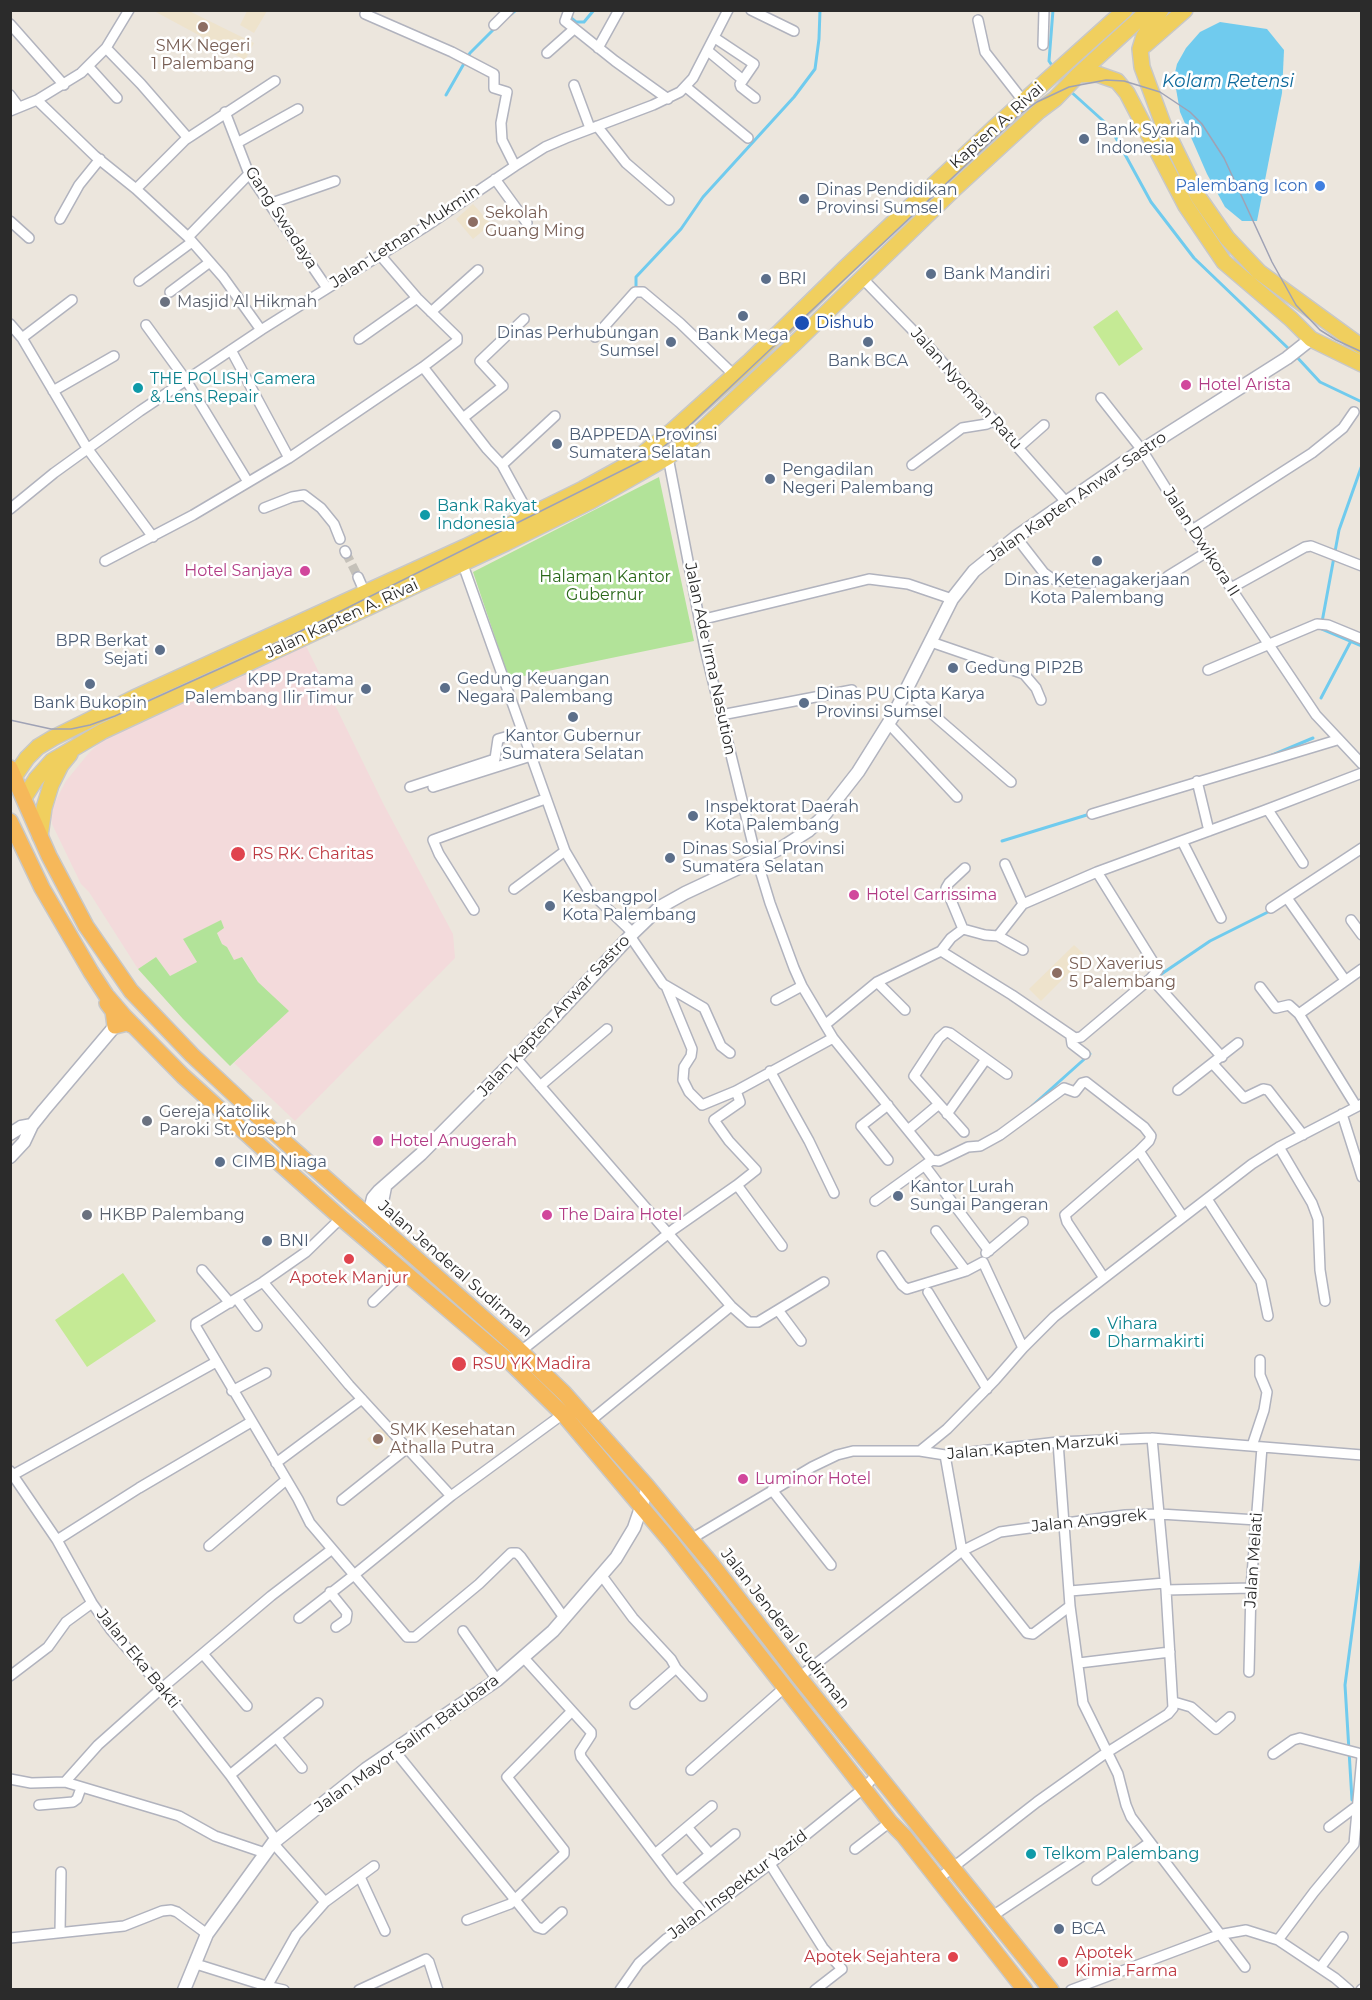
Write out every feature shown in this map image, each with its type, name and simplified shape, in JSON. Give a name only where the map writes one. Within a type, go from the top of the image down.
[{"type":"highway","name":"Jalan Jenderal Sudirman","points":[[12,776],[86,926],[131,991],[192,1055],[385,1232],[521,1351],[590,1421],[691,1539],[1010,1941],[1051,1989]]},
{"type":"highway","points":[[10,812],[24,798]]},
{"type":"highway","name":"Jalan Jenderal Sudirman","points":[[10,821],[42,888],[106,995],[183,1076],[341,1218],[512,1364],[564,1414],[641,1507],[1025,1989]]},
{"type":"highway","points":[[10,839],[79,966],[97,993],[113,1011],[115,1026],[127,1023],[134,1026]]},
{"type":"highway","points":[[361,1234],[373,1221]]},
{"type":"highway","points":[[784,1688],[799,1677]]},
{"type":"highway","points":[[996,1952],[1010,1941]]},
{"type":"main road","points":[[1101,31],[1106,10]]},
{"type":"main road","name":"Kapten A. Rivai","points":[[638,467],[659,441],[734,375],[846,267],[1125,10]]},
{"type":"main road","name":"Kapten A. Rivai","points":[[638,467],[668,457],[690,441],[863,279],[952,191],[1055,99],[1149,10]]},
{"type":"main road","points":[[1161,10],[1144,36],[1140,49],[1142,67],[1152,96],[1199,198],[1227,238]]},
{"type":"main road","points":[[1140,49],[1185,10]]},
{"type":"main road","points":[[1072,81],[1097,74],[1117,81],[1127,93],[1186,206],[1224,262],[1291,318],[1308,342],[1362,364]]},
{"type":"main road","points":[[1144,127],[1152,96]]},
{"type":"main road","points":[[1186,206],[1202,216],[1227,238],[1259,273],[1362,347]]},
{"type":"main road","points":[[659,441],[668,457]]},
{"type":"main road","name":"Jalan Kapten A. Rivai","points":[[12,776],[33,752],[53,738],[134,698],[638,467]]},
{"type":"main road","name":"Jalan Kapten A. Rivai","points":[[24,798],[52,760],[78,745],[127,719],[591,501],[638,467]]},
{"type":"main road","points":[[40,836],[44,808],[51,785],[61,765],[78,745]]},
{"type":"street","points":[[10,95],[15,109],[64,85],[106,48],[129,10]]},
{"type":"street","points":[[494,25],[509,10]]},
{"type":"street","points":[[598,48],[619,10]]},
{"type":"street","points":[[750,10],[794,32]]},
{"type":"street","points":[[1042,45],[1044,10]]},
{"type":"street","name":"Jalan Letnan Mukmin","points":[[10,509],[87,448],[186,380],[425,227],[495,178],[547,146],[668,99],[686,87],[708,51],[727,11]]},
{"type":"street","points":[[366,12],[494,74],[494,88],[507,92],[501,123],[502,140],[515,166]]},
{"type":"street","points":[[568,13],[564,21],[668,99]]},
{"type":"street","points":[[978,20],[985,52],[1024,102]]},
{"type":"street","points":[[10,24],[64,85]]},
{"type":"street","points":[[547,53],[574,28]]},
{"type":"street","points":[[715,38],[754,64],[740,84],[755,98]]},
{"type":"street","points":[[106,48],[188,138]]},
{"type":"street","points":[[708,51],[742,80]]},
{"type":"street","points":[[88,66],[117,98]]},
{"type":"street","points":[[136,189],[188,138],[275,81]]},
{"type":"street","points":[[574,85],[594,127],[626,163],[669,200]]},
{"type":"street","points":[[686,87],[748,138]]},
{"type":"street","points":[[37,100],[190,239],[223,277],[261,330]]},
{"type":"street","points":[[237,143],[298,109]]},
{"type":"street","name":"Gang Swadaya","points":[[225,112],[249,174],[327,288]]},
{"type":"street","points":[[60,219],[79,185],[100,159]]},
{"type":"street","points":[[139,280],[190,239],[249,174]]},
{"type":"street","points":[[495,178],[527,223]]},
{"type":"street","points":[[269,204],[335,181]]},
{"type":"street","points":[[10,221],[29,238]]},
{"type":"street","points":[[105,561],[153,537],[289,458],[423,367],[458,339],[417,298],[380,255]]},
{"type":"street","points":[[170,292],[210,262]]},
{"type":"street","points":[[431,312],[478,270]]},
{"type":"street","name":"Jalan Nyoman Ratu","points":[[863,279],[929,347],[1066,502]]},
{"type":"street","points":[[596,337],[635,292],[644,292],[734,375]]},
{"type":"street","points":[[359,339],[417,298]]},
{"type":"street","points":[[72,300],[15,332],[87,448],[153,537]]},
{"type":"street","points":[[463,418],[503,386],[480,361],[524,319]]},
{"type":"street","points":[[146,325],[186,380],[248,482]]},
{"type":"street","name":"Jalan Kapten Anwar Sastro","points":[[373,1221],[371,1206],[373,1198],[421,1154],[516,1058],[632,934],[668,901],[795,840],[822,818],[858,772],[906,692],[952,599],[974,571],[1016,537],[1066,502],[1308,342]]},
{"type":"street","points":[[231,350],[289,458]]},
{"type":"street","points":[[53,391],[114,356]]},
{"type":"street","points":[[423,367],[502,465],[530,516]]},
{"type":"street","name":"Jalan Dwikora II","points":[[1101,398],[1142,450],[1192,530],[1268,643]]},
{"type":"street","points":[[1192,530],[1312,453],[1343,428],[1354,412]]},
{"type":"street","points":[[502,465],[555,416]]},
{"type":"street","points":[[912,465],[962,428],[987,424],[995,420]]},
{"type":"street","points":[[1019,447],[1044,425]]},
{"type":"street","name":"Jalan Ade Irma Nasution","points":[[668,457],[705,649],[756,860],[802,986],[833,1038],[908,1130],[988,1251]]},
{"type":"street","points":[[638,467],[664,468],[671,474]]},
{"type":"street","points":[[264,508],[292,497],[304,495],[321,508],[334,525],[340,539]]},
{"type":"street","points":[[1016,537],[1044,573],[1051,578],[1058,581],[1092,583]]},
{"type":"street","points":[[1231,588],[1300,548],[1311,546],[1362,566]]},
{"type":"street","points":[[1168,576],[1207,552]]},
{"type":"street","points":[[462,562],[565,851],[588,890],[632,934],[657,976],[666,986],[692,1049],[682,1076],[689,1092],[704,1105],[736,1091],[833,1038]]},
{"type":"street","points":[[358,577],[365,593]]},
{"type":"street","points":[[700,620],[869,579],[908,584],[952,599]]},
{"type":"street","points":[[1208,670],[1317,624],[1328,625],[1362,639]]},
{"type":"street","points":[[931,642],[1024,674],[1036,688],[1041,700]]},
{"type":"street","points":[[1268,643],[1316,715],[1337,740],[1362,764]]},
{"type":"street","points":[[721,715],[852,690]]},
{"type":"street","points":[[906,692],[1011,782]]},
{"type":"street","points":[[888,723],[957,797]]},
{"type":"street","points":[[410,787],[495,759],[498,740],[522,732]]},
{"type":"street","points":[[1092,814],[1337,740]]},
{"type":"street","points":[[433,787],[531,756]]},
{"type":"street","points":[[998,936],[1023,904],[1097,872],[1362,773]]},
{"type":"street","points":[[1197,781],[1209,831]]},
{"type":"street","points":[[474,910],[439,854],[433,840],[545,799]]},
{"type":"street","points":[[1268,810],[1304,863]]},
{"type":"street","points":[[1182,841],[1221,918]]},
{"type":"street","points":[[1271,908],[1362,848]]},
{"type":"street","points":[[514,889],[565,851]]},
{"type":"street","points":[[1005,864],[1023,904]]},
{"type":"street","points":[[963,929],[946,891],[948,883],[965,868]]},
{"type":"street","points":[[941,951],[1012,995],[1071,1037],[1081,1036],[1153,980],[1158,970],[1097,872]]},
{"type":"street","points":[[1287,899],[1345,980]]},
{"type":"street","points":[[1351,920],[1362,935]]},
{"type":"street","points":[[963,929],[998,936],[1023,950]]},
{"type":"street","points":[[826,1024],[877,982],[941,951],[951,938],[963,929]]},
{"type":"street","points":[[1299,1014],[1362,969]]},
{"type":"street","points":[[1153,980],[1222,1057]]},
{"type":"street","points":[[877,982],[905,1010]]},
{"type":"street","points":[[666,986],[704,1008],[721,1046],[730,1053]]},
{"type":"street","points":[[776,1000],[802,986]]},
{"type":"street","points":[[920,1451],[933,1442],[987,1389],[1054,1317],[1252,1164],[1278,1147],[1359,1105],[1299,1014],[1289,1005],[1276,1008],[1260,987]]},
{"type":"street","points":[[10,1157],[24,1142],[32,1125],[79,1066],[115,1026]]},
{"type":"street","points":[[540,1086],[607,1029]]},
{"type":"street","points":[[964,1132],[914,1075],[943,1034],[950,1033],[1007,1074]]},
{"type":"street","points":[[1071,1037],[1072,1044],[1085,1054]]},
{"type":"street","points":[[1179,1090],[1238,1043]]},
{"type":"street","points":[[516,1058],[731,1306],[748,1322],[758,1322],[824,1282]]},
{"type":"street","points":[[947,1114],[986,1059]]},
{"type":"street","points":[[1213,1064],[1244,1098],[1263,1089],[1268,1090],[1302,1135]]},
{"type":"street","points":[[770,1071],[809,1141],[834,1193]]},
{"type":"street","points":[[875,1201],[929,1163],[1000,1136],[1064,1088],[1074,1092],[1085,1082],[1149,1133],[1151,1138],[1065,1215],[1104,1278]]},
{"type":"street","points":[[521,1351],[669,1233],[756,1170],[729,1141],[714,1120],[740,1103],[736,1091]]},
{"type":"street","points":[[908,1130],[939,1104]]},
{"type":"street","points":[[888,1105],[861,1126],[888,1160]]},
{"type":"street","points":[[1342,1114],[1362,1177]]},
{"type":"street","points":[[10,1134],[21,1127],[32,1125]]},
{"type":"street","points":[[1278,1147],[1312,1203],[1318,1219],[1320,1270],[1325,1301]]},
{"type":"street","points":[[1139,1151],[1183,1217]]},
{"type":"street","points":[[737,1185],[782,1246]]},
{"type":"street","points":[[385,1232],[381,1207],[386,1186]]},
{"type":"street","points":[[1207,1199],[1261,1282],[1268,1316]]},
{"type":"street","points":[[341,1218],[306,1252],[234,1301],[196,1323],[196,1327],[310,1523],[407,1637],[415,1637],[479,1584],[511,1553],[517,1553],[565,1619]]},
{"type":"street","points":[[1023,1222],[985,1254],[984,1262],[1023,1348]]},
{"type":"street","points":[[936,1232],[966,1271]]},
{"type":"street","points":[[882,1256],[907,1289],[966,1271],[984,1262]]},
{"type":"street","points":[[202,1270],[257,1326]]},
{"type":"street","points":[[373,1302],[405,1271]]},
{"type":"street","points":[[263,1282],[362,1399],[451,1496]]},
{"type":"street","points":[[928,1292],[987,1389]]},
{"type":"street","points":[[590,1421],[731,1306]]},
{"type":"street","points":[[778,1310],[801,1341]]},
{"type":"street","points":[[1251,1446],[1264,1410],[1267,1392],[1260,1375],[1260,1360]]},
{"type":"street","points":[[12,1473],[216,1362]]},
{"type":"street","points":[[232,1391],[266,1373]]},
{"type":"street","points":[[276,1463],[362,1399]]},
{"type":"street","points":[[299,1618],[451,1496],[564,1414]]},
{"type":"street","points":[[57,1540],[139,1488],[251,1422]]},
{"type":"street","points":[[938,1879],[1037,1802],[1168,1714],[1173,1708],[1160,1514],[1152,1438]]},
{"type":"street","name":"Jalan Kapten Marzuki","points":[[691,1539],[812,1467],[837,1455],[853,1451],[920,1451],[945,1455],[1058,1442],[1152,1438],[1362,1455]]},
{"type":"street","points":[[1058,1442],[1070,1606],[1083,1702],[1118,1774],[1128,1810],[1149,1843],[1245,1967]]},
{"type":"street","name":"Jalan Melati","points":[[1249,1672],[1251,1588],[1262,1447]]},
{"type":"street","points":[[342,1500],[406,1449]]},
{"type":"street","points":[[945,1455],[962,1551],[1027,1633],[1033,1634],[1070,1606]]},
{"type":"street","name":"Jalan Eka Bakti","points":[[12,1473],[57,1540],[92,1603],[111,1630],[162,1688],[230,1775],[271,1846],[324,1902]]},
{"type":"street","points":[[209,1546],[286,1480]]},
{"type":"street","name":"Jalan Mayor Salim Batubara","points":[[184,1989],[207,1934],[271,1846],[394,1750],[497,1680],[565,1619],[616,1558],[634,1528],[648,1487]]},
{"type":"street","points":[[772,1490],[831,1565]]},
{"type":"street","name":"Jalan Anggrek","points":[[799,1677],[962,1551],[1008,1530],[1125,1515],[1160,1514],[1257,1520]]},
{"type":"street","points":[[65,1782],[98,1745],[162,1688],[331,1550]]},
{"type":"street","points":[[602,1576],[633,1618],[702,1696]]},
{"type":"street","points":[[1070,1590],[1165,1586],[1251,1588]]},
{"type":"street","points":[[330,1592],[347,1613],[346,1620],[336,1627]]},
{"type":"street","points":[[10,1676],[48,1647],[66,1622],[92,1603]]},
{"type":"street","points":[[463,1631],[497,1680]]},
{"type":"street","points":[[1079,1663],[1170,1652]]},
{"type":"street","points":[[203,1654],[247,1706]]},
{"type":"street","points":[[524,1658],[591,1732],[591,1736],[580,1752],[581,1757],[676,1882],[704,1914]]},
{"type":"street","points":[[635,1704],[676,1668]]},
{"type":"street","points":[[691,1770],[784,1688]]},
{"type":"street","points":[[1174,1702],[1191,1707],[1216,1729],[1230,1717]]},
{"type":"street","points":[[230,1775],[318,1703]]},
{"type":"street","points":[[467,1920],[506,1906],[565,1852],[507,1777],[572,1711]]},
{"type":"street","points":[[277,1738],[302,1768]]},
{"type":"street","points":[[1274,1754],[1293,1740],[1300,1738],[1360,1755],[1354,1844],[1278,1940]]},
{"type":"street","points":[[394,1750],[514,1900],[541,1929],[562,1912]]},
{"type":"street","name":"Jalan Inspektur Yazid","points":[[620,1989],[639,1963],[675,1933],[770,1864],[864,1788],[877,1774]]},
{"type":"street","points":[[10,1779],[31,1783],[65,1782],[179,1816],[215,1836],[271,1846]]},
{"type":"street","points":[[39,1805],[73,1802],[81,1788]]},
{"type":"street","points":[[655,1854],[712,1806]]},
{"type":"street","points":[[1329,1827],[1357,1806]]},
{"type":"street","points":[[855,1849],[890,1822]]},
{"type":"street","points":[[687,1827],[710,1854]]},
{"type":"street","points":[[676,1882],[735,1834]]},
{"type":"street","points":[[1097,1880],[1149,1843]]},
{"type":"street","points":[[1354,1844],[1362,1851]]},
{"type":"street","points":[[991,1917],[1084,1855]]},
{"type":"street","points":[[770,1864],[823,1948],[842,1969],[815,1989]]},
{"type":"street","points":[[266,1988],[297,1935],[324,1902],[374,1866]]},
{"type":"street","points":[[60,1932],[61,1872]]},
{"type":"street","points":[[360,1877],[385,1930]]},
{"type":"street","points":[[10,1938],[124,1926],[162,1911],[171,1910],[207,1934]]},
{"type":"street","points":[[1071,1989],[1221,1934],[1240,1930],[1251,1931],[1278,1940],[1345,1988]]},
{"type":"street","points":[[1320,1968],[1343,1937]]},
{"type":"street","points":[[360,1989],[374,1986],[426,1959],[438,1989]]},
{"type":"street","points":[[196,1964],[266,1988],[284,1989]]},
{"type":"shaded area","name":"SMK Negeri 1 Palembang","points":[[154,11],[189,11],[254,43],[245,60]]},
{"type":"shaded area","name":"SMK Negeri 1 Palembang","points":[[247,11],[267,11],[254,33],[240,25]]},
{"type":"shaded area","name":"Sekolah Guang Ming","points":[[473,204],[491,224],[473,239],[456,219]]},
{"type":"shaded area","name":"RS RK. Charitas","points":[[305,644],[384,805],[453,934],[455,958],[295,1121],[234,1063],[288,1011],[258,982],[243,957],[234,961],[217,932],[221,921],[183,939],[197,962],[170,976],[156,957],[138,969],[89,892],[81,884],[52,824],[51,815],[66,781],[99,743]]},
{"type":"shaded area","name":"SD Xaverius 5 Palembang","points":[[1074,945],[1086,956],[1041,1001],[1029,989]]},
{"type":"shaded area","name":"SMK Kesehatan Athalla Putra","points":[[381,1428],[390,1438],[376,1450],[367,1439]]},
{"type":"green space","points":[[1117,310],[1143,349],[1119,366],[1093,327]]},
{"type":"green space","name":"Halaman Kantor Gubernur","points":[[659,477],[694,641],[509,679],[473,572]]},
{"type":"green space","points":[[221,920],[224,928],[217,933],[222,944],[227,947],[234,960],[242,957],[258,982],[289,1011],[230,1066],[138,969],[156,957],[170,976],[197,962],[183,939]]},
{"type":"green space","points":[[123,1273],[156,1321],[87,1367],[55,1320]]},
{"type":"water","name":"Kolam Retensi","points":[[1220,22],[1267,29],[1284,50],[1282,93],[1257,221],[1242,221],[1225,207],[1207,174],[1180,112],[1174,77],[1177,64],[1186,48],[1200,32]]},
{"type":"waterway","points":[[510,15],[516,10]]},
{"type":"waterway","points":[[570,17],[576,22],[584,22],[594,10]]},
{"type":"waterway","points":[[636,288],[636,277],[681,229],[703,197],[794,97],[815,69],[820,10]]},
{"type":"waterway","points":[[1053,10],[1049,61],[1053,67]]},
{"type":"waterway","points":[[446,95],[470,53],[496,27]]},
{"type":"waterway","points":[[1069,90],[1110,127],[1151,202],[1194,258],[1290,350]]},
{"type":"waterway","points":[[1295,355],[1320,382],[1362,402]]},
{"type":"waterway","points":[[1322,622],[1339,530],[1362,465]]},
{"type":"waterway","points":[[1322,629],[1362,646]]},
{"type":"waterway","points":[[1321,698],[1351,641]]},
{"type":"waterway","points":[[1270,756],[1313,738]]},
{"type":"waterway","points":[[1002,841],[1090,814]]},
{"type":"waterway","points":[[1157,977],[1210,941],[1270,911]]},
{"type":"waterway","points":[[1032,1106],[1090,1054],[1086,1051]]},
{"type":"waterway","points":[[1352,1800],[1345,1685],[1362,1556]]},
{"type":"tunnel","points":[[346,553],[358,577]]},
{"type":"tram line","points":[[10,720],[51,729],[71,729],[115,716],[281,641],[645,459],[689,426],[1020,114],[1037,102],[1069,87],[1106,80],[1124,81],[1160,92],[1190,112],[1202,124],[1224,158],[1272,262],[1296,305],[1320,330],[1362,352]]},
{"type":"place","name":"SMK Negeri 1 Palembang","points":[[203,27]]},
{"type":"place","name":"Bank Syariah Indonesia","points":[[1084,139]]},
{"type":"place","name":"Palembang Icon","points":[[1320,186]]},
{"type":"place","name":"Dinas Pendidikan Provinsi Sumsel","points":[[804,199]]},
{"type":"place","name":"Sekolah Guang Ming","points":[[473,222]]},
{"type":"place","name":"Bank Mandiri","points":[[931,274]]},
{"type":"place","name":"BRI","points":[[766,279]]},
{"type":"place","name":"Masjid Al Hikmah","points":[[165,302]]},
{"type":"place","name":"Bank Mega","points":[[743,316]]},
{"type":"place","name":"Dishub","points":[[802,323]]},
{"type":"place","name":"Dinas Perhubungan Sumsel","points":[[671,342]]},
{"type":"place","name":"Bank BCA","points":[[868,342]]},
{"type":"place","name":"Hotel Arista","points":[[1186,385]]},
{"type":"place","name":"THE POLISH Camera & Lens Repair","points":[[138,388]]},
{"type":"place","name":"BAPPEDA Provinsi Sumatera Selatan","points":[[557,444]]},
{"type":"place","name":"Pengadilan Negeri Palembang","points":[[770,479]]},
{"type":"place","name":"Bank Rakyat Indonesia","points":[[425,515]]},
{"type":"place","name":"Dinas Ketenagakerjaan Kota Palembang","points":[[1097,561]]},
{"type":"place","name":"Hotel Sanjaya","points":[[305,571]]},
{"type":"place","name":"BPR Berkat Sejati","points":[[160,650]]},
{"type":"place","name":"Gedung PIP2B","points":[[953,668]]},
{"type":"place","name":"Bank Bukopin","points":[[90,684]]},
{"type":"place","name":"Gedung Keuangan Negara Palembang","points":[[445,688]]},
{"type":"place","name":"KPP Pratama Palembang Ilir Timur","points":[[366,689]]},
{"type":"place","name":"Dinas PU Cipta Karya Provinsi Sumsel","points":[[804,703]]},
{"type":"place","name":"Kantor Gubernur Sumatera Selatan","points":[[573,717]]},
{"type":"place","name":"Inspektorat Daerah Kota Palembang","points":[[693,816]]},
{"type":"place","name":"RS RK. Charitas","points":[[238,854]]},
{"type":"place","name":"Dinas Sosial Provinsi Sumatera Selatan","points":[[670,858]]},
{"type":"place","name":"Hotel Carrissima","points":[[854,895]]},
{"type":"place","name":"Kesbangpol Kota Palembang","points":[[550,906]]},
{"type":"place","name":"SD Xaverius 5 Palembang","points":[[1057,973]]},
{"type":"place","name":"Gereja Katolik Paroki St. Yoseph","points":[[147,1121]]},
{"type":"place","name":"Hotel Anugerah","points":[[378,1141]]},
{"type":"place","name":"CIMB Niaga","points":[[220,1162]]},
{"type":"place","name":"Kantor Lurah Sungai Pangeran","points":[[898,1196]]},
{"type":"place","name":"HKBP Palembang","points":[[87,1215]]},
{"type":"place","name":"The Daira Hotel","points":[[547,1215]]},
{"type":"place","name":"BNI","points":[[267,1241]]},
{"type":"place","name":"Apotek Manjur","points":[[349,1259]]},
{"type":"place","name":"Vihara Dharmakirti","points":[[1095,1333]]},
{"type":"place","name":"RSU YK Madira","points":[[459,1364]]},
{"type":"place","name":"SMK Kesehatan Athalla Putra","points":[[378,1439]]},
{"type":"place","name":"Luminor Hotel","points":[[743,1479]]},
{"type":"place","name":"Telkom Palembang","points":[[1031,1854]]},
{"type":"place","name":"BCA","points":[[1059,1929]]},
{"type":"place","name":"Apotek Sejahtera","points":[[953,1957]]},
{"type":"place","name":"Apotek Kimia Farma","points":[[1063,1962]]}]
